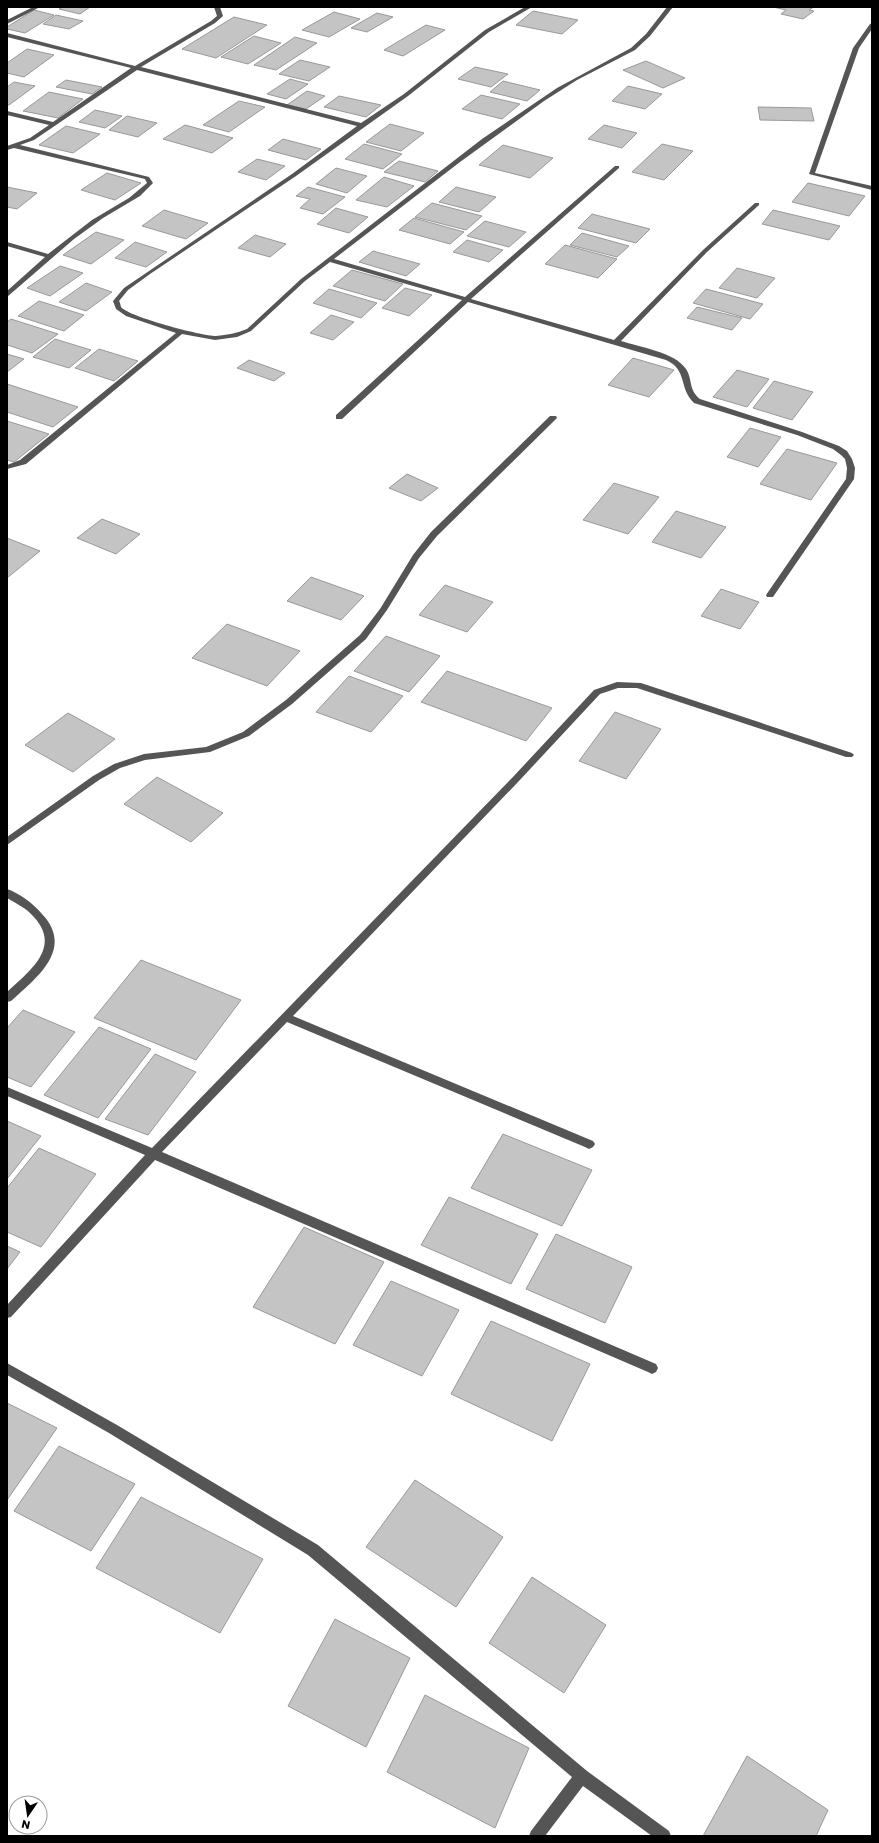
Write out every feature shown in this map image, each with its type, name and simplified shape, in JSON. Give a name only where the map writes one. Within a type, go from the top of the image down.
[{"type":"street","points":[[7,22],[37,7]]},
{"type":"street","points":[[7,148],[32,139],[137,67],[213,22],[220,16],[217,7]]},
{"type":"street","points":[[529,7],[487,31],[406,95],[294,175],[126,289],[116,301],[118,308],[128,315],[182,332],[215,338],[237,335],[249,330],[303,280],[510,122],[559,88],[581,75],[625,54],[639,44],[649,34],[661,15],[670,7]]},
{"type":"street","points":[[872,26],[856,48],[812,174],[872,188]]},
{"type":"street","points":[[7,35],[362,125]]},
{"type":"street","points":[[7,114],[54,124]]},
{"type":"street","points":[[7,295],[49,256],[97,219],[143,191],[150,183],[147,178],[15,146]]},
{"type":"street","points":[[339,417],[467,299],[617,167]]},
{"type":"street","points":[[617,341],[705,251],[757,204]]},
{"type":"street","points":[[7,244],[49,256]]},
{"type":"street","points":[[329,260],[617,341],[660,355],[675,362],[681,367],[686,378],[686,388],[690,396],[697,401],[816,439],[844,452],[851,464],[850,479],[770,595]]},
{"type":"street","points":[[7,467],[23,462],[182,332]]},
{"type":"street","points":[[7,842],[96,778],[117,766],[144,757],[207,750],[246,734],[289,702],[334,665],[363,637],[383,610],[416,557],[434,534],[552,418]]},
{"type":"street","points":[[7,1313],[153,1154],[515,780],[597,692],[617,685],[638,685],[849,755]]},
{"type":"street","points":[[7,893],[34,911],[47,927],[53,943],[48,955],[34,973],[7,998]]},
{"type":"street","points":[[285,1017],[590,1144]]},
{"type":"street","points":[[7,1092],[652,1368]]},
{"type":"street","points":[[7,1369],[127,1437],[313,1550],[582,1776],[664,1836]]},
{"type":"street","points":[[536,1836],[582,1776]]},
{"type":"building","points":[[63,7],[90,7],[80,14],[59,9]]},
{"type":"building","points":[[773,7],[814,7],[809,10],[814,11],[803,19],[781,14],[786,10]]},
{"type":"building","points":[[34,10],[54,15],[25,33],[7,29],[7,27]]},
{"type":"building","points":[[533,11],[578,20],[562,34],[516,25]]},
{"type":"building","points":[[334,12],[360,19],[329,37],[302,30]]},
{"type":"building","points":[[377,13],[393,17],[367,32],[351,28]]},
{"type":"building","points":[[56,15],[83,21],[69,29],[43,24]]},
{"type":"building","points":[[234,17],[267,25],[216,58],[182,49]]},
{"type":"building","points":[[426,25],[445,30],[403,56],[384,50]]},
{"type":"building","points":[[254,36],[281,43],[248,64],[221,57]]},
{"type":"building","points":[[295,37],[317,43],[276,70],[254,65]]},
{"type":"building","points":[[27,49],[54,55],[24,77],[7,73],[7,63]]},
{"type":"building","points":[[300,60],[330,67],[309,81],[279,74]]},
{"type":"building","points":[[646,61],[685,78],[663,88],[623,70]]},
{"type":"building","points":[[475,67],[508,74],[491,87],[458,79]]},
{"type":"building","points":[[290,79],[308,84],[286,99],[267,94]]},
{"type":"building","points":[[66,80],[102,87],[92,94],[56,87]]},
{"type":"building","points":[[503,81],[540,90],[527,101],[490,92]]},
{"type":"building","points":[[14,82],[35,86],[7,105],[7,87]]},
{"type":"building","points":[[628,86],[662,94],[645,109],[612,101]]},
{"type":"building","points":[[307,91],[325,96],[306,109],[287,105]]},
{"type":"building","points":[[49,92],[83,99],[58,118],[23,111]]},
{"type":"building","points":[[481,95],[520,104],[502,119],[462,109]]},
{"type":"building","points":[[339,96],[381,105],[366,117],[324,107]]},
{"type":"building","points":[[239,101],[265,107],[229,132],[203,125]]},
{"type":"building","points":[[758,107],[811,108],[814,121],[760,120]]},
{"type":"building","points":[[95,110],[122,116],[105,128],[79,122]]},
{"type":"building","points":[[127,116],[157,123],[138,137],[109,130]]},
{"type":"building","points":[[390,124],[424,133],[401,151],[366,142]]},
{"type":"building","points":[[185,125],[233,138],[212,153],[163,139]]},
{"type":"building","points":[[604,125],[637,133],[622,148],[588,139]]},
{"type":"building","points":[[66,126],[100,134],[73,153],[39,145]]},
{"type":"building","points":[[283,139],[321,149],[306,160],[268,150]]},
{"type":"building","points":[[364,144],[402,154],[383,169],[345,159]]},
{"type":"building","points":[[662,144],[693,151],[664,180],[632,172]]},
{"type":"building","points":[[503,145],[553,158],[530,178],[479,165]]},
{"type":"building","points":[[257,159],[285,166],[266,180],[238,172]]},
{"type":"building","points":[[399,161],[438,171],[425,182],[384,172]]},
{"type":"building","points":[[336,168],[367,176],[347,193],[316,184]]},
{"type":"building","points":[[107,173],[141,183],[115,200],[81,190]]},
{"type":"building","points":[[384,177],[414,186],[387,207],[356,200]]},
{"type":"building","points":[[808,183],[865,196],[849,216],[792,202]]},
{"type":"building","points":[[7,187],[37,193],[17,209],[7,207]]},
{"type":"building","points":[[308,187],[345,197],[323,214],[300,208],[310,199],[296,196]]},
{"type":"building","points":[[456,187],[496,197],[479,212],[439,202]]},
{"type":"building","points":[[432,203],[482,216],[466,230],[415,217]]},
{"type":"building","points":[[336,208],[368,217],[349,233],[317,224]]},
{"type":"building","points":[[164,210],[208,223],[186,239],[142,226]]},
{"type":"building","points":[[773,210],[840,226],[829,240],[762,224]]},
{"type":"building","points":[[592,214],[650,229],[636,243],[578,228]]},
{"type":"building","points":[[414,218],[464,232],[450,244],[399,230]]},
{"type":"building","points":[[485,221],[526,232],[509,247],[467,236]]},
{"type":"building","points":[[96,232],[124,240],[91,264],[63,255]]},
{"type":"building","points":[[582,233],[629,246],[617,257],[570,245]]},
{"type":"building","points":[[255,235],[286,244],[270,257],[238,248]]},
{"type":"building","points":[[467,240],[503,250],[489,262],[453,252]]},
{"type":"building","points":[[135,242],[167,252],[146,267],[115,258]]},
{"type":"building","points":[[565,245],[617,259],[598,278],[545,264]]},
{"type":"building","points":[[373,251],[420,264],[406,276],[359,262]]},
{"type":"building","points":[[60,266],[83,273],[50,296],[27,288]]},
{"type":"building","points":[[737,268],[775,278],[757,298],[719,288]]},
{"type":"building","points":[[352,270],[403,284],[385,301],[333,286]]},
{"type":"building","points":[[86,283],[112,292],[86,311],[59,302]]},
{"type":"building","points":[[405,288],[432,295],[409,316],[382,308]]},
{"type":"building","points":[[329,289],[377,303],[361,318],[313,303]]},
{"type":"building","points":[[706,289],[763,304],[750,319],[693,303]]},
{"type":"building","points":[[39,301],[84,315],[64,331],[18,316]]},
{"type":"building","points":[[697,307],[742,318],[732,330],[687,318]]},
{"type":"building","points":[[331,315],[354,322],[333,340],[310,333]]},
{"type":"building","points":[[11,319],[58,334],[32,353],[7,345],[7,322]]},
{"type":"building","points":[[55,339],[91,350],[69,368],[33,357]]},
{"type":"building","points":[[99,349],[138,361],[114,381],[75,368]]},
{"type":"building","points":[[7,354],[24,359],[7,372]]},
{"type":"building","points":[[633,358],[674,370],[649,397],[608,385]]},
{"type":"building","points":[[249,360],[285,373],[274,381],[237,368]]},
{"type":"building","points":[[737,370],[769,379],[747,407],[713,397]]},
{"type":"building","points":[[774,381],[813,392],[792,420],[753,408]]},
{"type":"building","points":[[7,384],[78,407],[53,427],[7,412]]},
{"type":"building","points":[[7,421],[49,434],[14,462],[7,460]]},
{"type":"building","points":[[750,428],[781,437],[758,467],[727,457]]},
{"type":"building","points":[[787,449],[837,463],[811,500],[760,484]]},
{"type":"building","points":[[407,474],[438,488],[421,501],[389,488]]},
{"type":"building","points":[[614,483],[659,497],[628,534],[583,520]]},
{"type":"building","points":[[676,511],[726,527],[701,558],[652,542]]},
{"type":"building","points":[[102,519],[140,534],[116,554],[77,538]]},
{"type":"building","points":[[7,538],[40,551],[7,578]]},
{"type":"building","points":[[311,577],[364,596],[341,620],[287,601]]},
{"type":"building","points":[[445,585],[493,602],[467,632],[419,615]]},
{"type":"building","points":[[721,589],[759,602],[740,629],[701,616]]},
{"type":"building","points":[[227,624],[300,651],[267,686],[192,658]]},
{"type":"building","points":[[386,636],[440,656],[409,692],[354,671]]},
{"type":"building","points":[[447,671],[552,708],[526,741],[421,702]]},
{"type":"building","points":[[349,676],[403,696],[371,732],[316,712]]},
{"type":"building","points":[[615,712],[661,729],[626,779],[579,761]]},
{"type":"building","points":[[68,713],[115,739],[73,772],[25,745]]},
{"type":"building","points":[[157,777],[223,813],[191,842],[124,804]]},
{"type":"building","points":[[141,960],[241,1000],[196,1060],[94,1018]]},
{"type":"building","points":[[23,1010],[75,1032],[31,1087],[7,1077],[7,1028]]},
{"type":"building","points":[[99,1027],[151,1049],[98,1118],[44,1095]]},
{"type":"building","points":[[155,1054],[196,1072],[148,1135],[105,1119]]},
{"type":"building","points":[[7,1121],[41,1136],[7,1179]]},
{"type":"building","points":[[503,1134],[592,1170],[562,1226],[471,1188]]},
{"type":"building","points":[[39,1148],[96,1174],[41,1247],[7,1232],[7,1188]]},
{"type":"building","points":[[449,1197],[538,1234],[511,1284],[421,1245]]},
{"type":"building","points":[[304,1227],[384,1262],[335,1344],[253,1307]]},
{"type":"building","points":[[556,1234],[632,1267],[605,1323],[526,1289]]},
{"type":"building","points":[[7,1246],[20,1252],[7,1269]]},
{"type":"building","points":[[391,1281],[459,1310],[422,1376],[353,1345]]},
{"type":"building","points":[[491,1321],[590,1364],[552,1441],[451,1394]]},
{"type":"building","points":[[7,1403],[57,1428],[7,1500]]},
{"type":"building","points":[[59,1446],[135,1484],[91,1551],[14,1511]]},
{"type":"building","points":[[415,1480],[503,1537],[456,1607],[366,1547]]},
{"type":"building","points":[[141,1497],[263,1559],[220,1633],[96,1568]]},
{"type":"building","points":[[532,1577],[606,1625],[564,1693],[489,1643]]},
{"type":"building","points":[[335,1619],[410,1658],[366,1747],[288,1706]]},
{"type":"building","points":[[425,1695],[529,1748],[495,1828],[387,1772]]},
{"type":"building","points":[[747,1756],[828,1810],[816,1836],[703,1836]]}]
